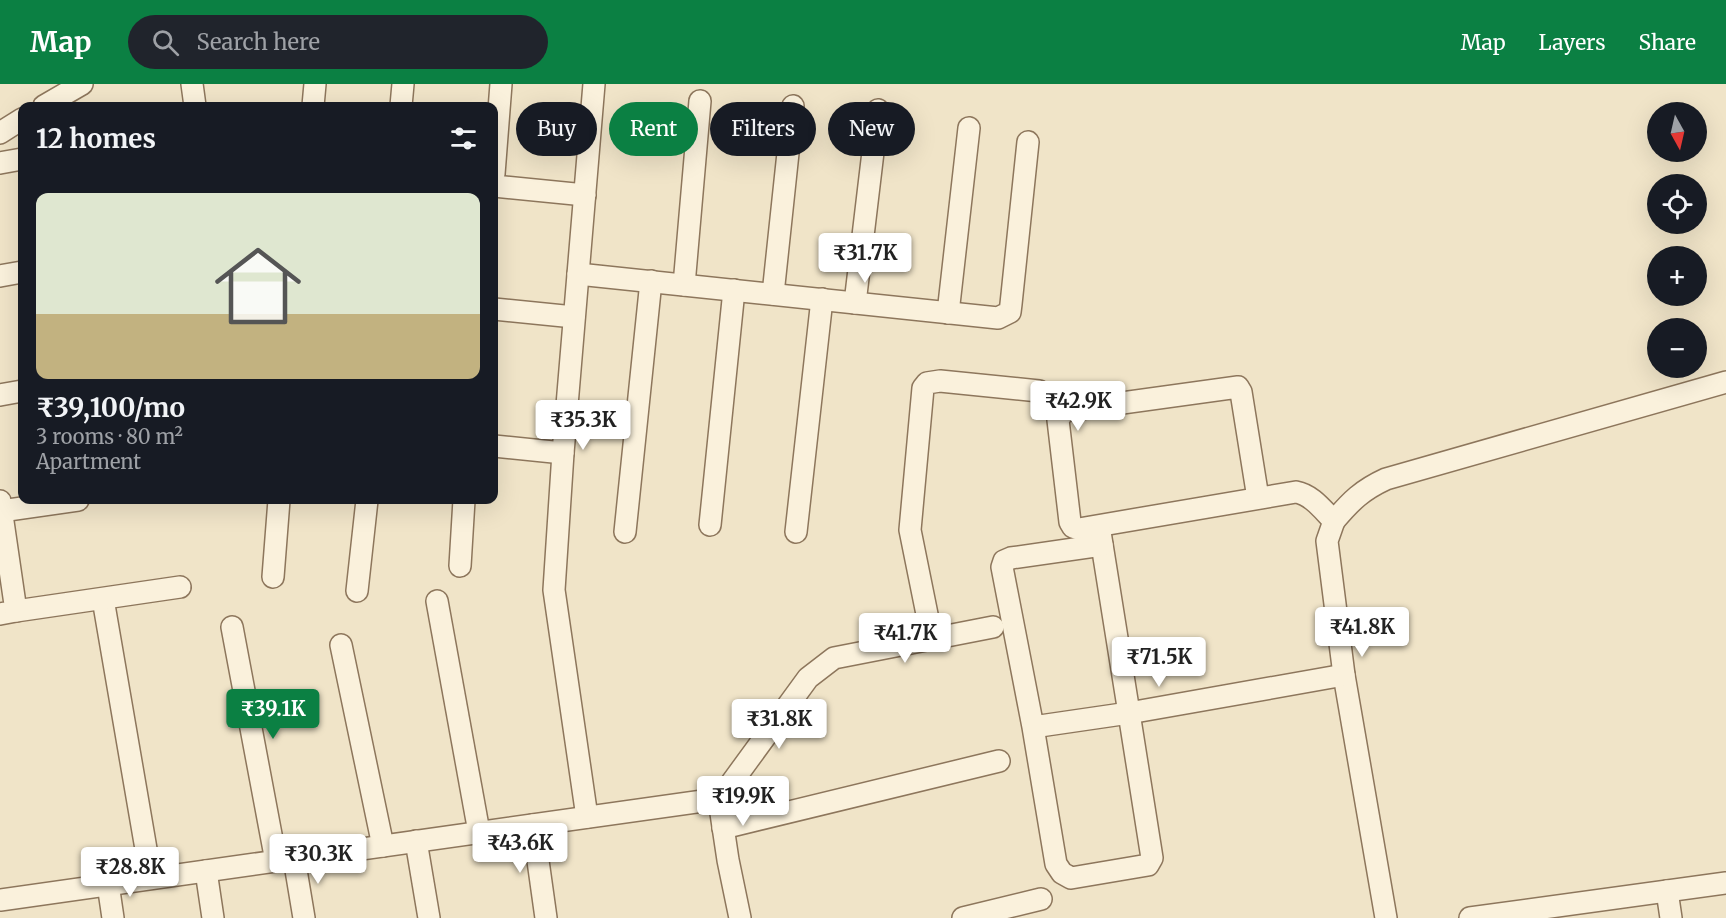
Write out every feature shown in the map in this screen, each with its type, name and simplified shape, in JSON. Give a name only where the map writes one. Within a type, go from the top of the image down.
[{"type":"street","points":[[51,102],[82,84]]},
{"type":"street","points":[[192,84],[194,102]]},
{"type":"street","points":[[313,102],[315,84]]},
{"type":"street","points":[[401,102],[403,84]]},
{"type":"street","points":[[498,123],[501,84]]},
{"type":"street","points":[[587,817],[555,590],[563,453],[594,84]]},
{"type":"street","points":[[684,285],[700,101]]},
{"type":"street","points":[[0,133],[18,122]]},
{"type":"street","points":[[948,313],[969,128]]},
{"type":"street","points":[[578,274],[998,318],[1010,312],[1028,142]]},
{"type":"street","points":[[773,294],[788,156]]},
{"type":"street","points":[[855,303],[873,156]]},
{"type":"street","points":[[0,162],[18,160]]},
{"type":"street","points":[[498,186],[585,195]]},
{"type":"street","points":[[0,276],[18,274]]},
{"type":"street","points":[[625,532],[651,281]]},
{"type":"street","points":[[710,525],[734,290]]},
{"type":"street","points":[[796,532],[822,299]]},
{"type":"street","points":[[498,309],[574,317]]},
{"type":"street","points":[[932,639],[910,530],[923,388],[927,384],[940,381],[1039,391]]},
{"type":"street","points":[[1386,918],[1344,675],[1328,541],[1334,521],[1352,499],[1367,488],[1386,479],[1726,382]]},
{"type":"street","points":[[1100,535],[1079,529],[1070,522],[1058,427],[1058,420],[1064,411],[1238,387],[1241,393],[1258,498]]},
{"type":"street","points":[[0,395],[18,392]]},
{"type":"street","points":[[498,446],[563,453]]},
{"type":"street","points":[[1100,535],[1152,858],[1148,865],[1138,868],[1071,878],[1062,873],[1056,864],[1033,727],[1002,567],[1004,561],[1100,535],[1258,498],[1296,492],[1312,499],[1334,521]]},
{"type":"street","points":[[27,504],[1,506],[8,613],[180,587]]},
{"type":"street","points":[[273,577],[279,504]]},
{"type":"street","points":[[357,591],[367,504]]},
{"type":"street","points":[[460,566],[464,504]]},
{"type":"street","points":[[104,599],[151,878]]},
{"type":"street","points":[[437,601],[479,832]]},
{"type":"street","points":[[232,627],[285,860],[304,918]]},
{"type":"street","points":[[740,918],[719,800],[808,678],[834,658],[993,627]]},
{"type":"street","points":[[341,645],[383,846]]},
{"type":"street","points":[[1033,727],[1129,713],[1344,675]]},
{"type":"street","points":[[723,828],[999,761]]},
{"type":"street","points":[[0,900],[703,801]]},
{"type":"street","points":[[533,825],[546,918]]},
{"type":"street","points":[[416,841],[429,918]]},
{"type":"street","points":[[206,871],[213,918]]},
{"type":"street","points":[[1470,918],[1552,913],[1667,891],[1726,883]]},
{"type":"street","points":[[108,884],[114,918]]},
{"type":"street","points":[[1667,891],[1671,918]]},
{"type":"street","points":[[963,918],[1041,899]]}]
